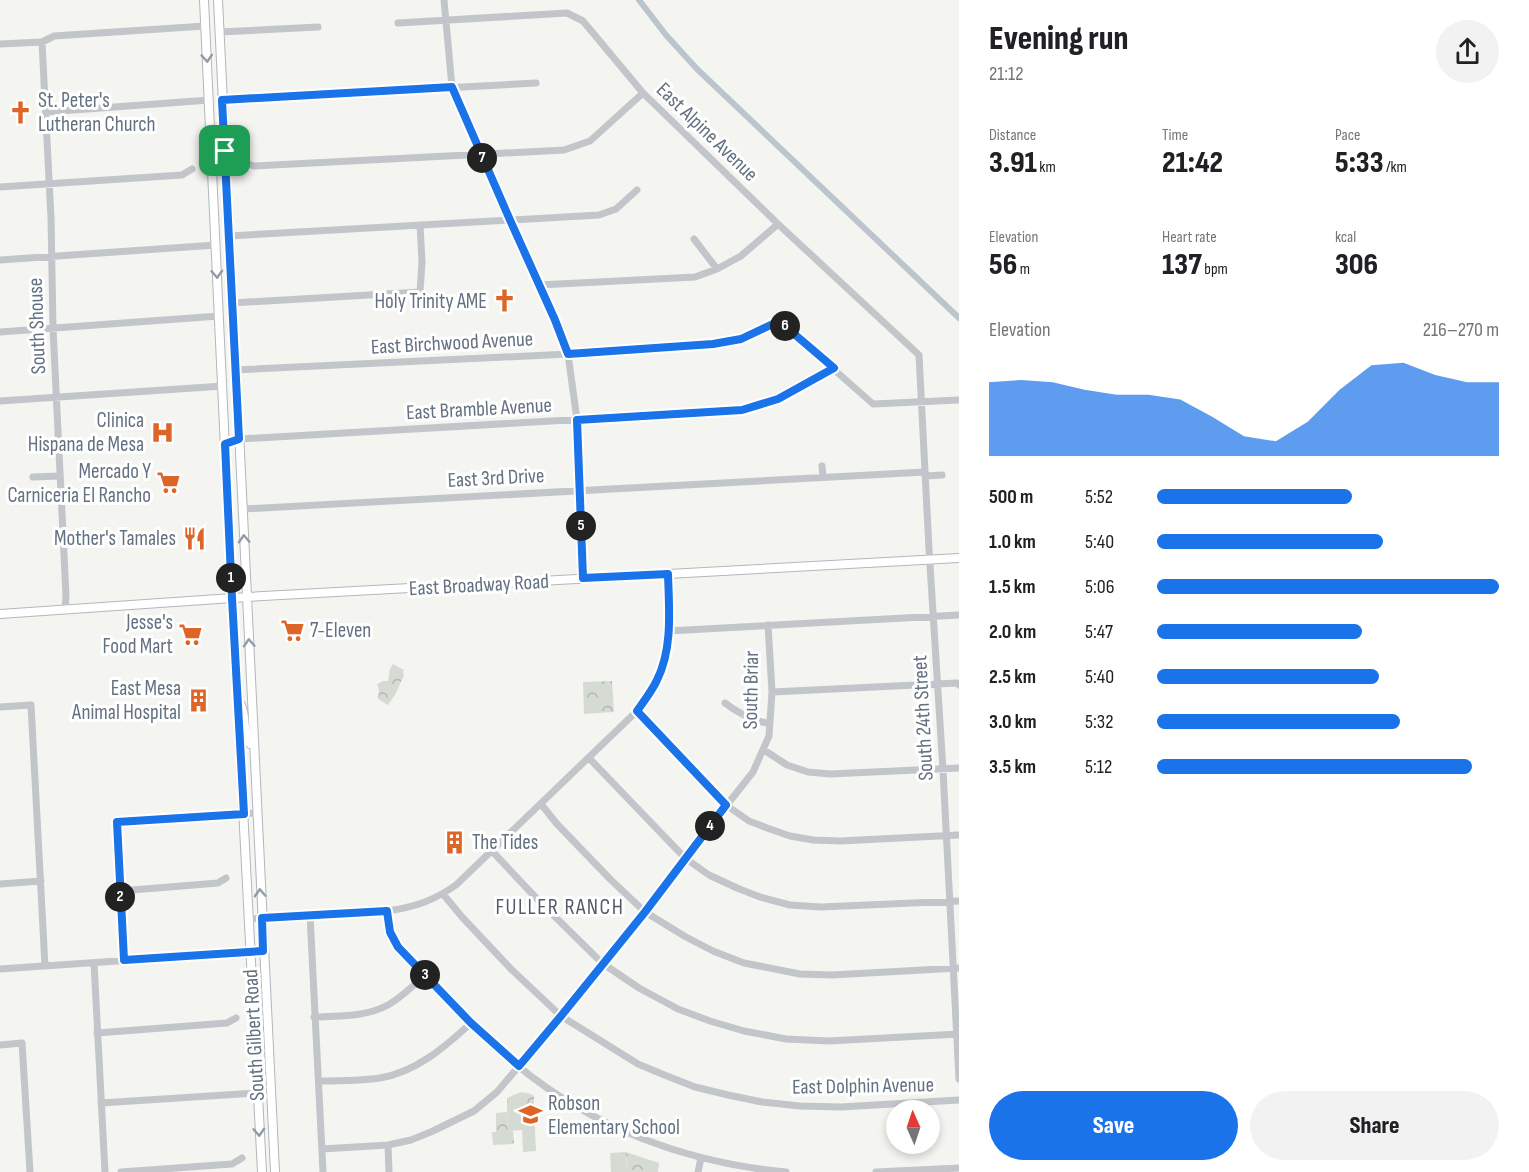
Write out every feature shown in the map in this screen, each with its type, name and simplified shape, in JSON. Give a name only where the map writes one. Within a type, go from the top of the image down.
[{"type":"main road","name":"South Gilbert Road","points":[[204,0],[262,1172]]},
{"type":"main road","name":"South Gilbert Road","points":[[218,0],[274,1172]]},
{"type":"main road","name":"East Broadway Road","points":[[0,614],[247,597],[959,558]]},
{"type":"main road","points":[[238,699],[243,709],[247,740],[249,744],[254,745]]},
{"type":"main road","points":[[241,762],[248,765],[256,789]]},
{"type":"street","points":[[444,0],[452,87],[568,354],[577,420],[583,578]]},
{"type":"street","name":"East Alpine Avenue","points":[[398,22],[567,13],[583,21],[643,93],[778,224],[919,355]]},
{"type":"street","points":[[0,44],[42,42],[54,36],[205,26]]},
{"type":"street","points":[[220,32],[318,27]]},
{"type":"street","name":"South Shouse","points":[[42,42],[65,610]]},
{"type":"street","points":[[222,100],[536,83]]},
{"type":"street","points":[[245,163],[254,166],[564,150],[590,141],[643,93]]},
{"type":"street","points":[[46,112],[210,100]]},
{"type":"street","points":[[0,187],[182,175],[192,169]]},
{"type":"street","points":[[229,236],[599,215],[616,209],[637,190]]},
{"type":"street","points":[[539,285],[695,277],[717,269],[741,256],[778,224]]},
{"type":"street","points":[[232,303],[420,292],[422,262],[420,225]]},
{"type":"street","points":[[694,239],[717,269]]},
{"type":"street","points":[[0,260],[216,245]]},
{"type":"street","points":[[0,332],[219,316]]},
{"type":"street","name":"East Birchwood Avenue","points":[[235,370],[568,354],[713,344],[741,339],[779,321],[873,404],[922,402]]},
{"type":"street","name":"South 24th Street","points":[[919,355],[950,902],[956,968],[959,1079]]},
{"type":"street","name":"East Bramble Avenue","points":[[225,444],[239,439],[742,410],[778,399],[834,368]]},
{"type":"street","points":[[0,402],[223,386]]},
{"type":"street","points":[[922,402],[959,400]]},
{"type":"street","points":[[822,466],[823,477]]},
{"type":"street","name":"East 3rd Drive","points":[[243,509],[823,477],[942,475]]},
{"type":"street","points":[[33,477],[60,476]]},
{"type":"street","points":[[248,919],[387,911],[418,906],[456,885],[637,711],[657,681],[663,668],[668,646],[668,574]]},
{"type":"street","points":[[668,631],[959,615]]},
{"type":"street","name":"South Briar","points":[[322,1149],[388,1145],[422,1135],[455,1122],[474,1111],[497,1092],[645,912],[753,772],[769,736],[772,692],[768,625]]},
{"type":"street","points":[[772,692],[957,683],[959,685]]},
{"type":"street","points":[[725,703],[739,714],[770,724]]},
{"type":"street","points":[[0,707],[31,705],[45,966]]},
{"type":"street","points":[[637,711],[726,805],[749,821],[789,837],[840,841],[959,834]]},
{"type":"street","points":[[764,750],[787,765],[808,772],[830,774],[959,768]]},
{"type":"street","points":[[589,758],[685,858],[709,875],[760,897],[790,905],[821,907],[959,901]]},
{"type":"street","points":[[541,804],[557,824],[645,912],[713,951],[744,963],[800,974],[832,975],[956,968]]},
{"type":"street","points":[[124,960],[117,822],[256,813]]},
{"type":"street","points":[[492,851],[602,963],[639,988],[678,1009],[710,1022],[786,1039],[829,1041],[957,1034]]},
{"type":"street","points":[[120,891],[218,883],[226,878]]},
{"type":"street","points":[[0,884],[41,881]]},
{"type":"street","name":"East Dolphin Avenue","points":[[443,894],[505,963],[561,1016],[638,1064],[695,1087],[762,1102],[800,1106],[841,1107],[959,1100]]},
{"type":"street","points":[[387,911],[390,932],[398,947],[471,1023],[519,1066],[567,1102],[634,1135],[672,1150],[729,1165],[786,1172]]},
{"type":"street","points":[[310,915],[323,1172]]},
{"type":"street","points":[[0,969],[263,951]]},
{"type":"street","points":[[94,963],[105,1172]]},
{"type":"street","points":[[314,1017],[354,1015],[374,1011],[390,1004],[426,975]]},
{"type":"street","points":[[97,1033],[227,1023],[236,1018]]},
{"type":"street","points":[[319,1081],[382,1078],[409,1069],[448,1045],[471,1023]]},
{"type":"street","points":[[0,1045],[22,1043],[30,1172]]},
{"type":"street","points":[[101,1103],[257,1093]]},
{"type":"street","points":[[388,1145],[389,1172]]},
{"type":"street","points":[[121,1172],[232,1164],[242,1158]]},
{"type":"street","points":[[698,1172],[701,1158]]},
{"type":"street","points":[[876,1172],[959,1168]]},
{"type":"green space","points":[[393,664],[404,670],[404,675],[388,705],[378,699],[377,684],[388,681]]},
{"type":"green space","points":[[612,681],[614,712],[584,714],[583,682]]},
{"type":"green space","points":[[521,1092],[534,1096],[534,1108],[507,1110],[507,1098]]},
{"type":"green space","points":[[534,1108],[536,1151],[523,1152],[522,1130],[508,1131],[507,1110]]},
{"type":"green space","points":[[507,1112],[508,1131],[513,1131],[514,1144],[493,1145],[492,1132],[496,1132],[496,1113]]},
{"type":"green space","points":[[626,1152],[627,1172],[611,1172],[610,1153]]},
{"type":"green space","points":[[626,1152],[659,1163],[658,1172],[627,1172]]},
{"type":"waterway","points":[[639,0],[666,35],[697,69],[959,318]]},
{"type":"place","name":"St. Peter's Lutheran Church","points":[[20,112]]},
{"type":"place","name":"Holy Trinity AME","points":[[505,301]]},
{"type":"place","name":"Clinica Hispana de Mesa","points":[[162,432]]},
{"type":"place","name":"Mercado Y Carniceria El Rancho","points":[[169,483]]},
{"type":"place","name":"Mother's Tamales","points":[[194,538]]},
{"type":"place","name":"7-Eleven","points":[[292,630]]},
{"type":"place","name":"Jesse's Food Mart","points":[[191,634]]},
{"type":"place","name":"East Mesa Animal Hospital","points":[[199,700]]},
{"type":"place","name":"The Tides","points":[[454,842]]},
{"type":"place","name":"Robson Elementary School","points":[[530,1115]]},
{"type":"district","name":"FULLER RANCH","points":[[560,907]]},
{"type":"route","points":[[452,87],[568,354],[713,344],[741,339],[779,321],[834,368],[778,399],[742,410],[577,420],[583,578],[668,574],[668,646],[663,668],[657,681],[637,711],[726,805],[645,912],[519,1066],[471,1023],[398,947],[390,932],[387,911],[262,918],[263,951],[124,960],[117,822],[244,814],[225,444],[239,439],[225,151],[222,100],[452,87]]}]
